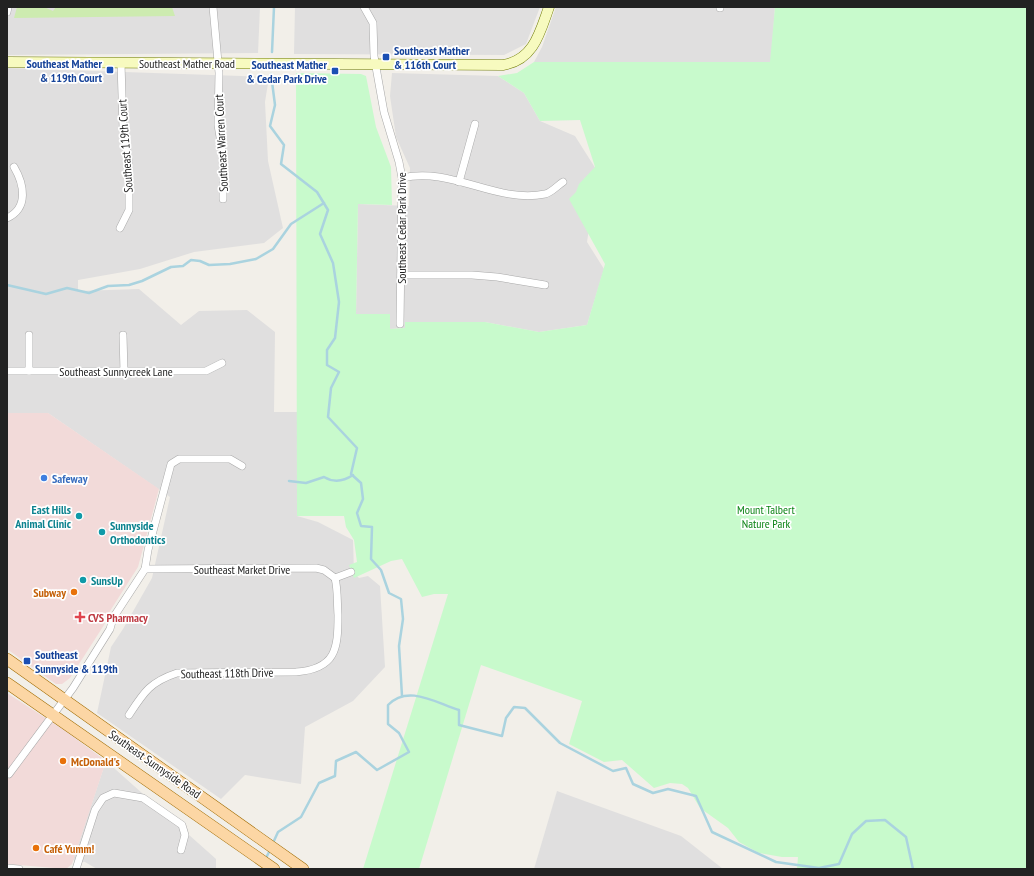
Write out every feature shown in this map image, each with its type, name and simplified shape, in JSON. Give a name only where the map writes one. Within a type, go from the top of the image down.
[{"type":"main road","name":"Southeast Sunnyside Road","points":[[7,659],[300,867]]},
{"type":"main road","name":"Southeast Sunnyside Road","points":[[7,682],[54,713],[274,869]]},
{"type":"street","points":[[7,12],[8,7]]},
{"type":"street","name":"Southeast Warren Court","points":[[213,7],[219,73],[218,125],[223,155],[223,199]]},
{"type":"street","name":"Southeast Cedar Park Drive","points":[[364,7],[373,23],[376,64],[386,124],[399,162],[402,178],[400,324]]},
{"type":"street","name":"Southeast Mather Road","points":[[7,62],[496,66],[509,64],[526,56],[534,46],[549,7]]},
{"type":"street","name":"Southeast 119th Court","points":[[120,228],[129,210],[129,164],[123,128],[121,63]]},
{"type":"street","points":[[459,182],[475,124]]},
{"type":"street","points":[[7,218],[17,211],[22,202],[23,189],[21,179],[14,167]]},
{"type":"street","points":[[402,178],[418,175],[432,175],[500,193],[523,195],[547,194],[563,182]]},
{"type":"street","points":[[401,275],[472,275],[497,277],[545,285]]},
{"type":"street","points":[[29,335],[29,371]]},
{"type":"street","points":[[123,336],[124,372]]},
{"type":"street","name":"Southeast Sunnycreek Lane","points":[[7,371],[206,371],[222,362]]},
{"type":"street","points":[[9,774],[64,700],[104,638],[114,618],[145,569],[148,550],[171,464],[179,459],[230,459],[242,466]]},
{"type":"street","name":"Southeast Market Drive","points":[[145,569],[316,568],[324,570],[335,578]]},
{"type":"street","points":[[335,578],[351,572]]},
{"type":"street","name":"Southeast 118th Drive","points":[[129,715],[147,688],[163,677],[177,673],[296,672],[309,671],[320,667],[333,655],[338,637],[337,588],[335,578]]},
{"type":"street","points":[[76,869],[95,810],[103,798],[114,793],[143,798],[182,825],[185,835],[180,850]]},
{"type":"street","points":[[7,868],[19,869]]},
{"type":"shaded area","points":[[7,7],[260,7],[258,53],[7,55]]},
{"type":"shaded area","points":[[295,7],[540,7],[526,44],[504,55],[294,54]]},
{"type":"shaded area","points":[[556,7],[775,7],[771,62],[534,62],[542,47]]},
{"type":"shaded area","points":[[7,68],[269,77],[265,102],[268,161],[283,228],[264,243],[194,252],[140,269],[78,280],[78,291],[139,289],[181,325],[199,311],[247,310],[275,332],[274,412],[297,412],[297,516],[318,522],[353,540],[354,573],[359,578],[368,576],[380,586],[385,667],[353,701],[305,727],[301,784],[245,775],[221,799],[97,713],[111,647],[152,578],[170,497],[48,413],[7,413]]},
{"type":"shaded area","points":[[392,73],[498,76],[524,93],[540,121],[575,136],[606,185],[591,215],[587,242],[604,269],[587,325],[539,332],[485,322],[405,322],[405,328],[390,329],[356,314],[358,204],[409,206],[410,168],[396,137],[390,96]]},
{"type":"shaded area","points":[[7,413],[48,413],[159,489],[138,567],[110,611],[104,625],[70,678],[62,684],[56,684],[7,649]]},
{"type":"shaded area","points":[[7,693],[64,730],[106,761],[72,864],[66,869],[7,864]]},
{"type":"shaded area","points":[[106,761],[216,859],[216,869],[97,869],[85,862],[73,860]]},
{"type":"shaded area","points":[[557,791],[681,836],[723,869],[534,869]]},
{"type":"green space","points":[[17,7],[44,7],[53,11],[56,7],[172,7],[175,16],[14,18]]},
{"type":"green space","name":"Mount Talbert Nature Park","points":[[775,7],[1027,7],[1027,869],[797,869],[798,857],[782,857],[759,853],[739,842],[728,828],[700,808],[688,788],[682,784],[670,783],[654,788],[622,760],[604,762],[569,744],[582,701],[481,665],[419,869],[363,869],[448,594],[434,594],[422,597],[402,559],[391,561],[354,578],[349,565],[357,562],[354,540],[346,527],[344,516],[297,516],[296,73],[361,74],[366,76],[376,127],[391,167],[392,205],[358,204],[356,314],[390,314],[390,329],[405,328],[405,322],[485,322],[539,332],[587,325],[605,264],[569,199],[576,192],[579,184],[595,167],[580,120],[540,121],[524,93],[498,76],[517,73],[534,62],[770,62]]},
{"type":"waterway","points":[[272,52],[274,7]]},
{"type":"waterway","points":[[271,74],[275,105],[270,126],[284,145],[281,164],[317,192],[328,210],[320,234],[333,263],[339,302],[335,338],[327,350],[327,365],[339,372],[331,388],[328,417],[357,448],[351,474],[361,483],[363,499],[357,513],[361,526],[372,527],[371,559],[381,570],[389,593],[401,599],[403,619],[399,646],[402,696]]},
{"type":"waterway","points":[[7,285],[46,294],[67,288],[89,293],[108,286],[129,285],[142,281],[171,267],[183,266],[191,260],[200,261],[209,265],[230,264],[256,259],[273,249],[291,224],[324,203]]},
{"type":"waterway","points":[[289,481],[306,483],[324,477],[335,481],[346,479],[353,475]]},
{"type":"waterway","points":[[273,843],[278,832],[301,817],[319,783],[335,776],[336,761],[356,752],[377,770],[409,752],[399,733],[388,724],[388,705],[396,699],[404,696],[413,696],[432,700],[459,710],[459,725],[502,736],[506,718],[514,707],[525,708],[560,743],[613,771],[626,768],[633,784],[653,793],[668,789],[696,796],[712,832],[776,862],[819,868],[839,864],[852,834],[866,821],[885,820],[906,837],[913,869]]},
{"type":"waterway","points":[[265,860],[270,850]]},
{"type":"place","name":"Southeast Mather & 116th Court","points":[[386,57]]},
{"type":"place","name":"Southeast Mather & 119th Court","points":[[110,70]]},
{"type":"place","name":"Southeast Mather & Cedar Park Drive","points":[[335,71]]},
{"type":"place","name":"Safeway","points":[[44,478]]},
{"type":"place","name":"East Hills Animal Clinic","points":[[79,516]]},
{"type":"place","name":"Sunnyside Orthodontics","points":[[102,532]]},
{"type":"place","name":"SunsUp","points":[[83,580]]},
{"type":"place","name":"Subway","points":[[74,592]]},
{"type":"place","name":"CVS Pharmacy","points":[[80,617]]},
{"type":"place","name":"Southeast Sunnyside & 119th","points":[[27,661]]},
{"type":"place","name":"McDonald's","points":[[63,761]]},
{"type":"place","name":"Café Yumm!","points":[[36,848]]}]
